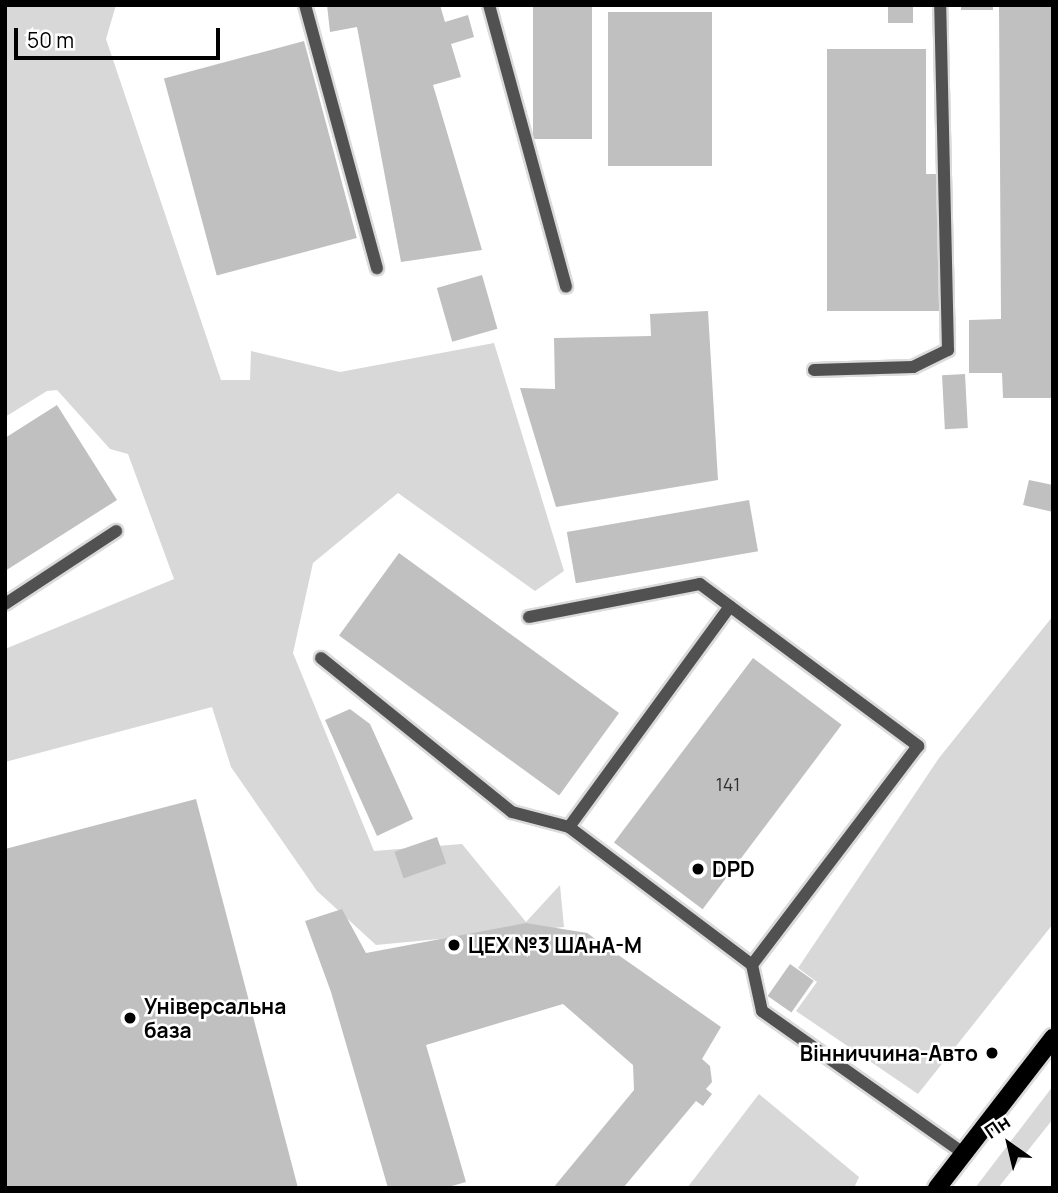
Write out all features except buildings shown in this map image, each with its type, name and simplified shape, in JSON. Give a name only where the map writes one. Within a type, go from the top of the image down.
[{"type":"main road","points":[[937,1188],[1053,1038]]},
{"type":"lane","points":[[305,5],[377,268]]},
{"type":"lane","points":[[489,5],[566,287]]},
{"type":"lane","points":[[814,370],[913,367],[948,349],[940,5]]},
{"type":"lane","points":[[5,604],[116,531]]},
{"type":"lane","points":[[529,617],[700,584],[918,746],[752,965]]},
{"type":"lane","points":[[569,827],[730,606]]},
{"type":"lane","points":[[321,658],[512,812],[569,827],[752,965],[762,1011],[963,1153]]},
{"type":"shaded area","points":[[5,5],[116,5],[106,39],[221,380],[250,380],[251,351],[340,372],[494,343],[564,571],[535,591],[398,493],[313,563],[293,653],[374,851],[462,844],[526,922],[560,885],[564,927],[376,945],[317,891],[231,767],[212,707],[5,762],[5,649],[174,579],[128,454],[110,449],[57,390],[47,391],[5,417]]},
{"type":"shaded area","points":[[1053,616],[1053,924],[918,1094],[796,1011],[817,982],[798,968],[939,758]]},
{"type":"shaded area","points":[[1053,1086],[1053,1119],[998,1188],[975,1188]]},
{"type":"shaded area","points":[[759,1094],[859,1177],[854,1188],[687,1188]]},
{"type":"place","name":"DPD","points":[[698,869]]},
{"type":"place","name":"ЦЕХ №3 ШАнА-М","points":[[454,945]]},
{"type":"place","name":"Універсальна база","points":[[130,1018]]},
{"type":"place","name":"Вінниччина-Авто","points":[[992,1053]]}]
